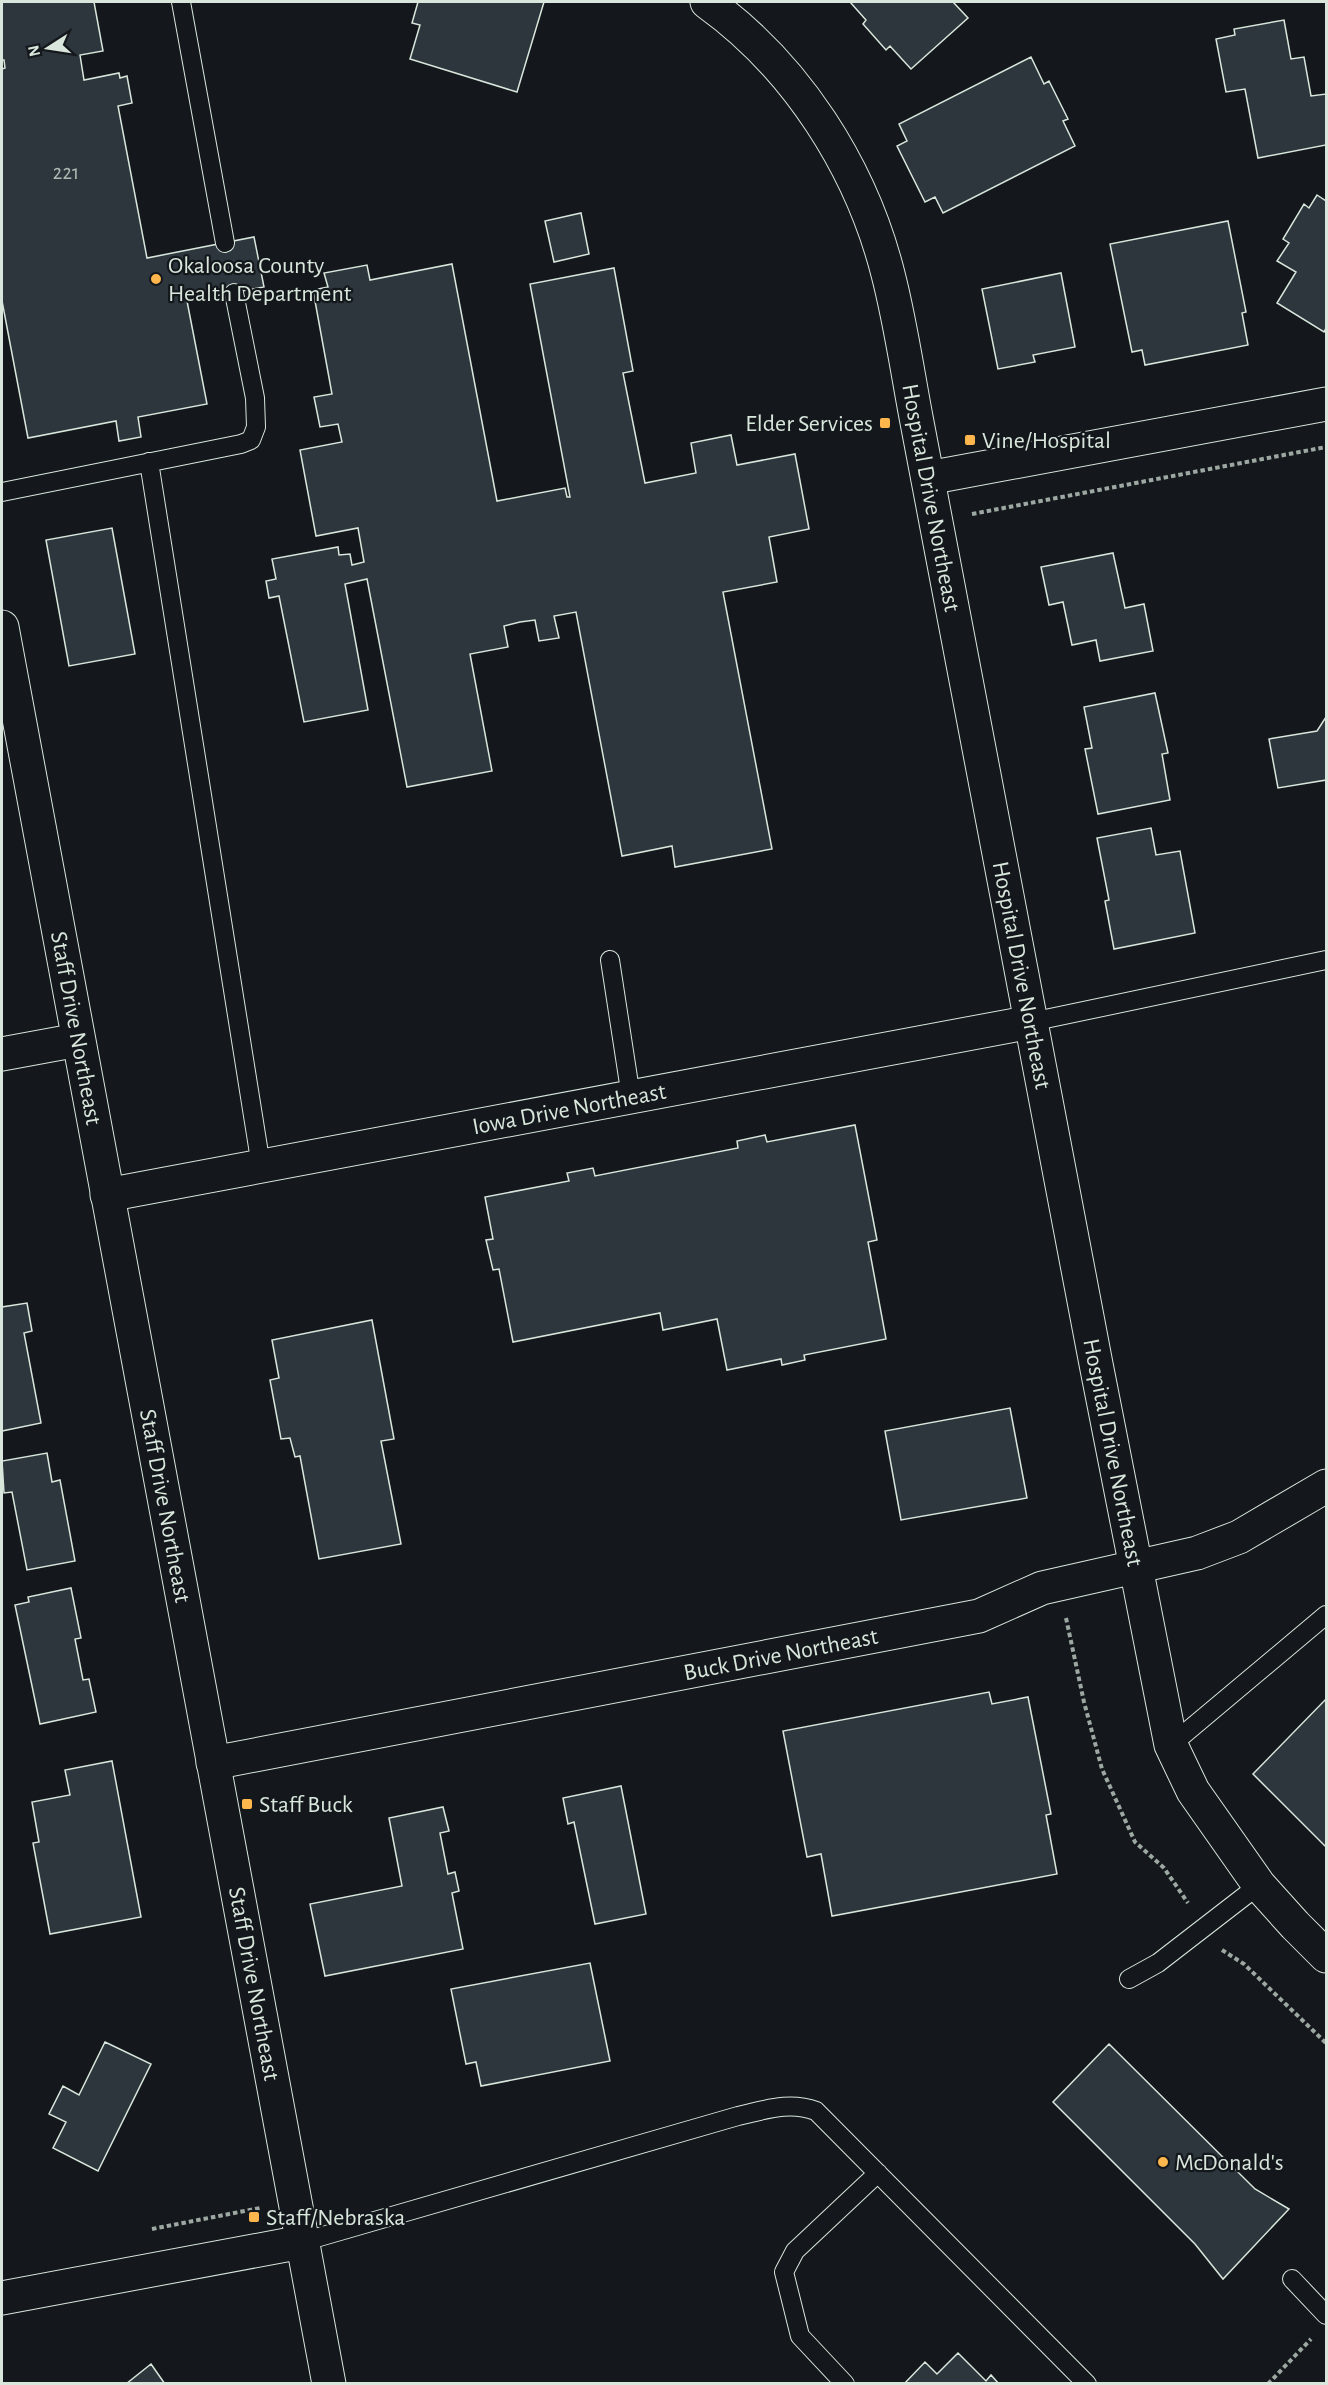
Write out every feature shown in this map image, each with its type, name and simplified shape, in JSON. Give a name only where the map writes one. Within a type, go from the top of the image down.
[{"type":"street","name":"Hospital Drive Northeast","points":[[707,2],[749,35],[810,105],[846,165],[875,231],[888,274],[928,478],[1171,1745],[1193,1791],[1259,1885],[1326,1956]]},
{"type":"street","points":[[928,478],[1326,404]]},
{"type":"street","name":"Staff Drive Northeast","points":[[2,627],[329,2384]]},
{"type":"street","name":"Iowa Drive Northeast","points":[[107,1195],[1031,1022]]},
{"type":"street","points":[[2,1054],[78,1040]]},
{"type":"street","name":"Buck Drive Northeast","points":[[213,1763],[979,1616],[1042,1588],[1197,1554],[1239,1537],[1326,1486]]},
{"type":"street","points":[[2,2298],[302,2242]]},
{"type":"lane","points":[[181,2],[225,243]]},
{"type":"lane","points":[[2,492],[241,444],[251,440],[256,427],[255,398],[234,293]]},
{"type":"lane","points":[[149,462],[261,1166]]},
{"type":"lane","points":[[610,960],[631,1097]]},
{"type":"lane","points":[[1031,1022],[1326,960]]},
{"type":"lane","points":[[1171,1745],[1326,1615]]},
{"type":"lane","points":[[1130,1979],[1158,1963],[1259,1885]]},
{"type":"lane","points":[[302,2242],[587,2158],[780,2106],[803,2106],[816,2111],[1087,2384]]},
{"type":"lane","points":[[845,2384],[800,2336],[784,2272],[795,2251],[878,2173]]},
{"type":"lane","points":[[1292,2279],[1326,2315]]},
{"type":"path","points":[[936,520],[1326,447]]},
{"type":"path","points":[[1058,1584],[1084,1702],[1102,1769],[1135,1842],[1164,1868],[1225,1954],[1244,1964],[1326,2043]]},
{"type":"path","points":[[1268,2384],[1312,2338]]},
{"type":"building","points":[[2,2],[94,2],[103,51],[80,55],[84,80],[119,73],[120,78],[127,76],[132,103],[118,106],[147,258],[254,237],[264,287],[187,301],[207,404],[138,417],[141,437],[119,441],[116,421],[28,438],[2,301],[2,69],[5,68],[4,60],[2,60]]},
{"type":"building","points":[[418,2],[544,2],[517,92],[410,59],[420,25],[412,23]]},
{"type":"building","points":[[850,2],[953,2],[968,18],[911,69],[890,46],[886,50],[863,24],[866,20]]},
{"type":"building","points":[[1284,20],[1291,59],[1304,57],[1311,96],[1326,94],[1326,145],[1258,158],[1245,89],[1226,92],[1216,39],[1235,35],[1234,29]]},
{"type":"building","points":[[1031,57],[1044,84],[1049,81],[1068,119],[1063,121],[1075,146],[943,213],[935,197],[925,202],[897,146],[907,141],[899,124]]},
{"type":"building","points":[[1317,195],[1326,201],[1326,328],[1324,332],[1277,303],[1296,272],[1277,261],[1289,243],[1283,239],[1304,204],[1309,208]]},
{"type":"building","points":[[581,213],[589,254],[554,262],[545,221]]},
{"type":"building","points":[[1228,221],[1246,312],[1242,313],[1248,345],[1145,365],[1142,350],[1132,352],[1110,244]]},
{"type":"building","points":[[452,264],[497,501],[565,488],[567,497],[570,497],[530,284],[614,268],[633,371],[623,373],[645,483],[696,473],[691,443],[731,435],[737,465],[795,454],[809,529],[769,537],[777,582],[723,592],[772,849],[675,867],[672,846],[622,856],[576,612],[554,616],[559,638],[539,641],[535,620],[520,622],[504,626],[508,647],[470,654],[492,771],[407,787],[367,579],[345,584],[368,710],[304,722],[279,596],[269,598],[266,581],[276,579],[272,559],[338,547],[339,555],[350,554],[352,565],[364,562],[358,528],[316,536],[300,450],[342,442],[338,424],[320,427],[314,397],[332,394],[313,290],[328,287],[324,273],[367,265],[370,280]]},
{"type":"building","points":[[1061,273],[1075,347],[1033,355],[1035,362],[998,369],[982,289]]},
{"type":"building","points":[[112,528],[135,654],[69,666],[46,540]]},
{"type":"building","points":[[1113,553],[1125,608],[1144,604],[1153,651],[1100,661],[1096,640],[1072,645],[1063,602],[1049,605],[1041,567]]},
{"type":"building","points":[[1155,693],[1168,753],[1162,754],[1170,800],[1098,814],[1085,749],[1092,748],[1084,707]]},
{"type":"building","points":[[1326,717],[1326,780],[1278,788],[1269,739],[1317,731]]},
{"type":"building","points":[[1151,828],[1156,855],[1180,851],[1195,933],[1114,949],[1105,901],[1109,900],[1097,838]]},
{"type":"building","points":[[855,1125],[877,1240],[868,1242],[886,1339],[804,1355],[805,1360],[782,1365],[781,1359],[727,1370],[717,1319],[663,1330],[660,1313],[513,1342],[499,1269],[493,1270],[486,1240],[493,1239],[485,1197],[569,1181],[567,1173],[593,1168],[595,1176],[738,1148],[737,1141],[765,1135],[767,1142]]},
{"type":"building","points":[[27,1303],[32,1331],[24,1333],[41,1423],[2,1431],[2,1307]]},
{"type":"building","points":[[372,1320],[394,1439],[381,1441],[401,1544],[319,1559],[300,1456],[295,1457],[290,1438],[281,1439],[270,1380],[279,1378],[272,1340]]},
{"type":"building","points":[[1010,1408],[1027,1498],[901,1520],[885,1431]]},
{"type":"building","points":[[47,1453],[52,1482],[60,1480],[75,1561],[27,1570],[12,1492],[4,1493],[2,1461]]},
{"type":"building","points":[[71,1588],[81,1638],[75,1639],[83,1680],[89,1679],[96,1712],[40,1724],[15,1605],[29,1602],[28,1597]]},
{"type":"building","points":[[989,1692],[992,1704],[1028,1697],[1051,1814],[1046,1815],[1057,1874],[832,1916],[821,1854],[807,1857],[783,1731]]},
{"type":"building","points":[[1326,1699],[1326,1847],[1253,1774]]},
{"type":"building","points":[[112,1761],[141,1917],[50,1934],[33,1843],[39,1842],[32,1802],[70,1795],[65,1770]]},
{"type":"building","points":[[621,1786],[646,1914],[595,1924],[574,1822],[568,1824],[563,1798]]},
{"type":"building","points":[[443,1807],[449,1831],[440,1833],[448,1874],[455,1872],[459,1891],[452,1893],[463,1949],[325,1976],[310,1904],[402,1886],[389,1818]]},
{"type":"building","points":[[590,1963],[610,2061],[481,2086],[476,2062],[466,2064],[451,1989]]},
{"type":"building","points":[[105,2042],[151,2064],[98,2171],[53,2148],[66,2122],[49,2114],[63,2086],[79,2095]]},
{"type":"building","points":[[1109,2044],[1255,2189],[1289,2209],[1223,2279],[1195,2244],[1053,2102]]},
{"type":"building","points":[[958,2353],[986,2381],[991,2375],[999,2384],[904,2384],[925,2362],[937,2374]]},
{"type":"building","points":[[151,2364],[165,2384],[126,2384]]},
{"type":"place","name":"Okaloosa County Health Department","points":[[156,279]]},
{"type":"place","name":"Elder Services","points":[[885,423]]},
{"type":"place","name":"Vine/Hospital","points":[[970,440]]},
{"type":"place","name":"Staff Buck","points":[[247,1804]]},
{"type":"place","name":"McDonald's","points":[[1163,2162]]},
{"type":"place","name":"Staff/Nebraska","points":[[254,2217]]}]
